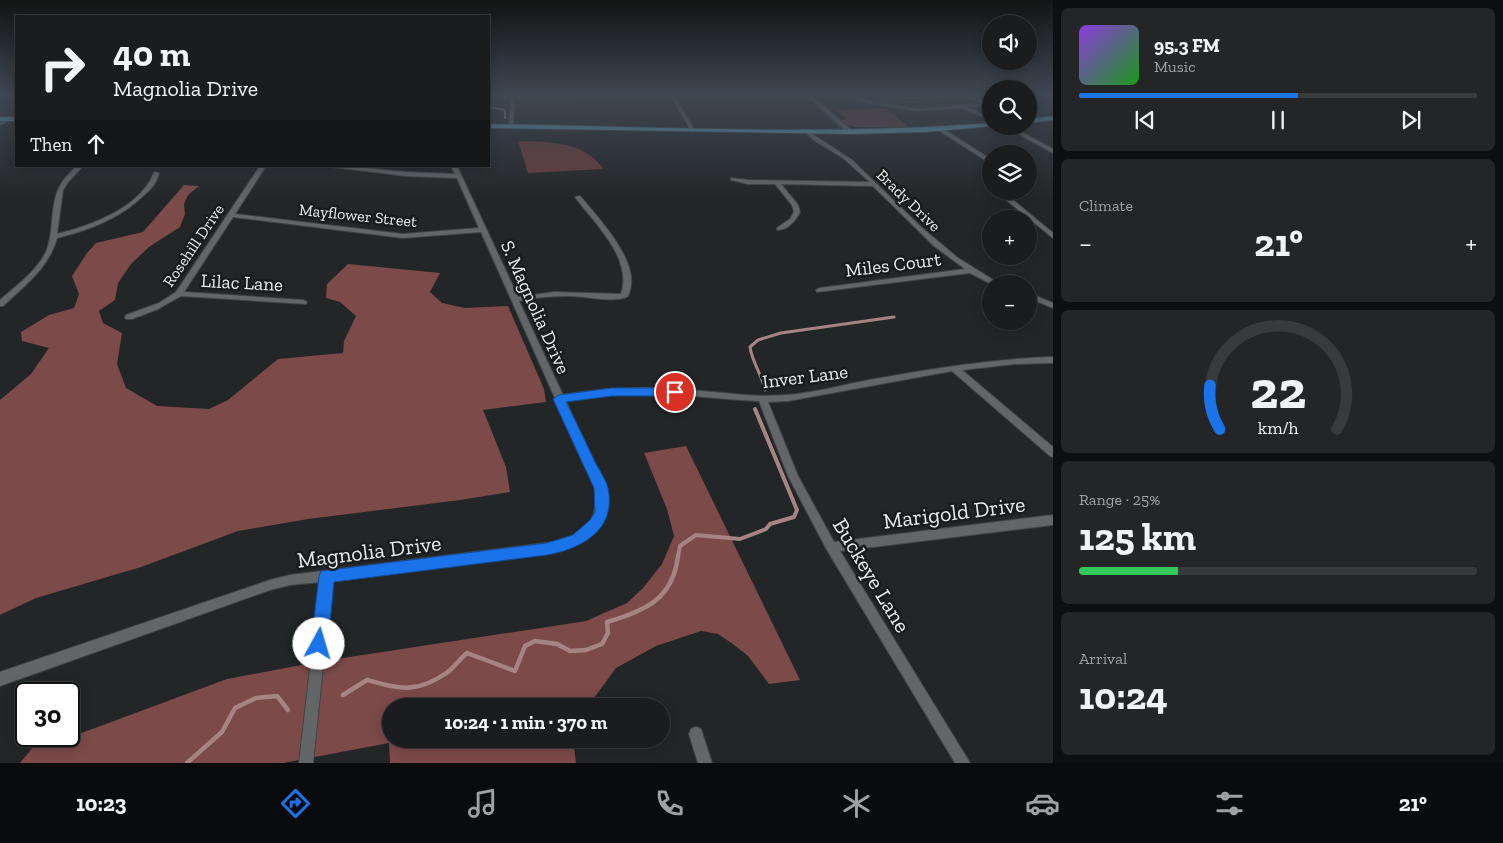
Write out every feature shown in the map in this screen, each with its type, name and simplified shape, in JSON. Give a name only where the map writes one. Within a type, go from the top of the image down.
[{"type":"main road","points":[[784,131],[892,131]]},
{"type":"street","name":"Brady Drive","points":[[806,131],[818,142],[846,158],[945,254],[982,277]]},
{"type":"street","points":[[943,131],[982,155]]},
{"type":"street","points":[[1023,135],[1053,151]]},
{"type":"street","points":[[0,304],[44,261],[50,251],[62,189],[66,180],[79,167]]},
{"type":"street","name":"Rosehill Drive","points":[[129,317],[162,305],[179,294],[262,167]]},
{"type":"street","points":[[337,167],[406,174],[458,176]]},
{"type":"street","name":"S. Magnolia Drive","points":[[454,167],[589,462]]},
{"type":"street","points":[[54,237],[91,226],[121,213],[133,205],[154,182],[156,173]]},
{"type":"street","points":[[733,179],[748,182],[874,184]]},
{"type":"street","points":[[777,183],[795,205],[797,212],[793,220],[779,229]]},
{"type":"street","points":[[515,300],[526,297],[561,294],[624,296],[628,290],[624,261],[615,245],[578,197]]},
{"type":"street","points":[[1009,200],[1053,236]]},
{"type":"street","name":"Mayflower Street","points":[[231,215],[403,236],[483,230]]},
{"type":"street","name":"Miles Court","points":[[820,290],[970,271]]},
{"type":"street","name":"Lilac Lane","points":[[179,294],[303,302]]},
{"type":"street","points":[[1037,299],[1053,306]]},
{"type":"street","name":"Inver Lane","points":[[559,399],[612,392],[659,392],[763,400],[804,396],[954,368],[1015,361],[1053,360]]},
{"type":"street","points":[[954,368],[1053,453]]},
{"type":"street","name":"Buckeye Lane","points":[[763,400],[793,476],[831,547],[963,763]]},
{"type":"street","name":"Magnolia Drive","points":[[0,679],[270,585],[290,580],[562,546],[578,539],[595,524],[602,512],[601,488],[589,462]]},
{"type":"street","name":"Marigold Drive","points":[[831,547],[1053,520]]},
{"type":"street","points":[[306,763],[327,576]]},
{"type":"street","points":[[696,734],[705,763]]},
{"type":"shaded area","points":[[518,141],[553,143],[576,148],[595,160],[603,169],[528,173]]},
{"type":"shaded area","points":[[184,185],[199,186],[188,195],[184,204],[185,214],[180,227],[149,247],[131,264],[118,283],[115,300],[99,311],[103,323],[122,333],[117,364],[126,388],[157,406],[209,409],[228,400],[278,359],[343,353],[344,341],[356,316],[340,302],[326,298],[327,284],[348,264],[440,273],[430,292],[442,303],[465,308],[508,306],[544,389],[546,402],[483,410],[506,467],[510,492],[308,519],[238,531],[141,567],[36,598],[0,615],[0,400],[31,374],[49,348],[22,341],[21,332],[49,315],[74,308],[79,294],[72,276],[87,253],[96,243],[143,232]]},
{"type":"shaded area","points":[[686,446],[800,680],[769,684],[748,656],[733,644],[718,634],[701,631],[656,646],[616,668],[594,698],[382,698],[382,744],[283,763],[20,763],[33,747],[80,747],[80,734],[227,679],[317,662],[586,621],[627,603],[643,588],[662,564],[674,536],[667,509],[644,453]]},
{"type":"shaded area","points":[[389,748],[574,748],[576,763],[390,763]]},
{"type":"waterway","points":[[765,390],[750,347],[758,340],[781,333],[894,317]]},
{"type":"waterway","points":[[678,557],[680,546],[696,535],[740,539],[766,529],[770,524],[794,517],[797,510],[755,409]]},
{"type":"waterway","points":[[343,695],[367,680],[408,688],[427,684],[448,672],[467,653],[515,671],[525,646],[535,641],[557,644],[570,651],[586,650],[602,644],[608,633],[607,622],[645,608],[663,593],[675,571],[678,556]]},
{"type":"waterway","points":[[187,763],[222,732],[235,708],[256,698],[277,696],[288,710]]},
{"type":"route","points":[[319,644],[327,576],[547,549],[562,546],[586,534],[602,512],[601,488],[559,399],[612,392],[675,392]]}]
